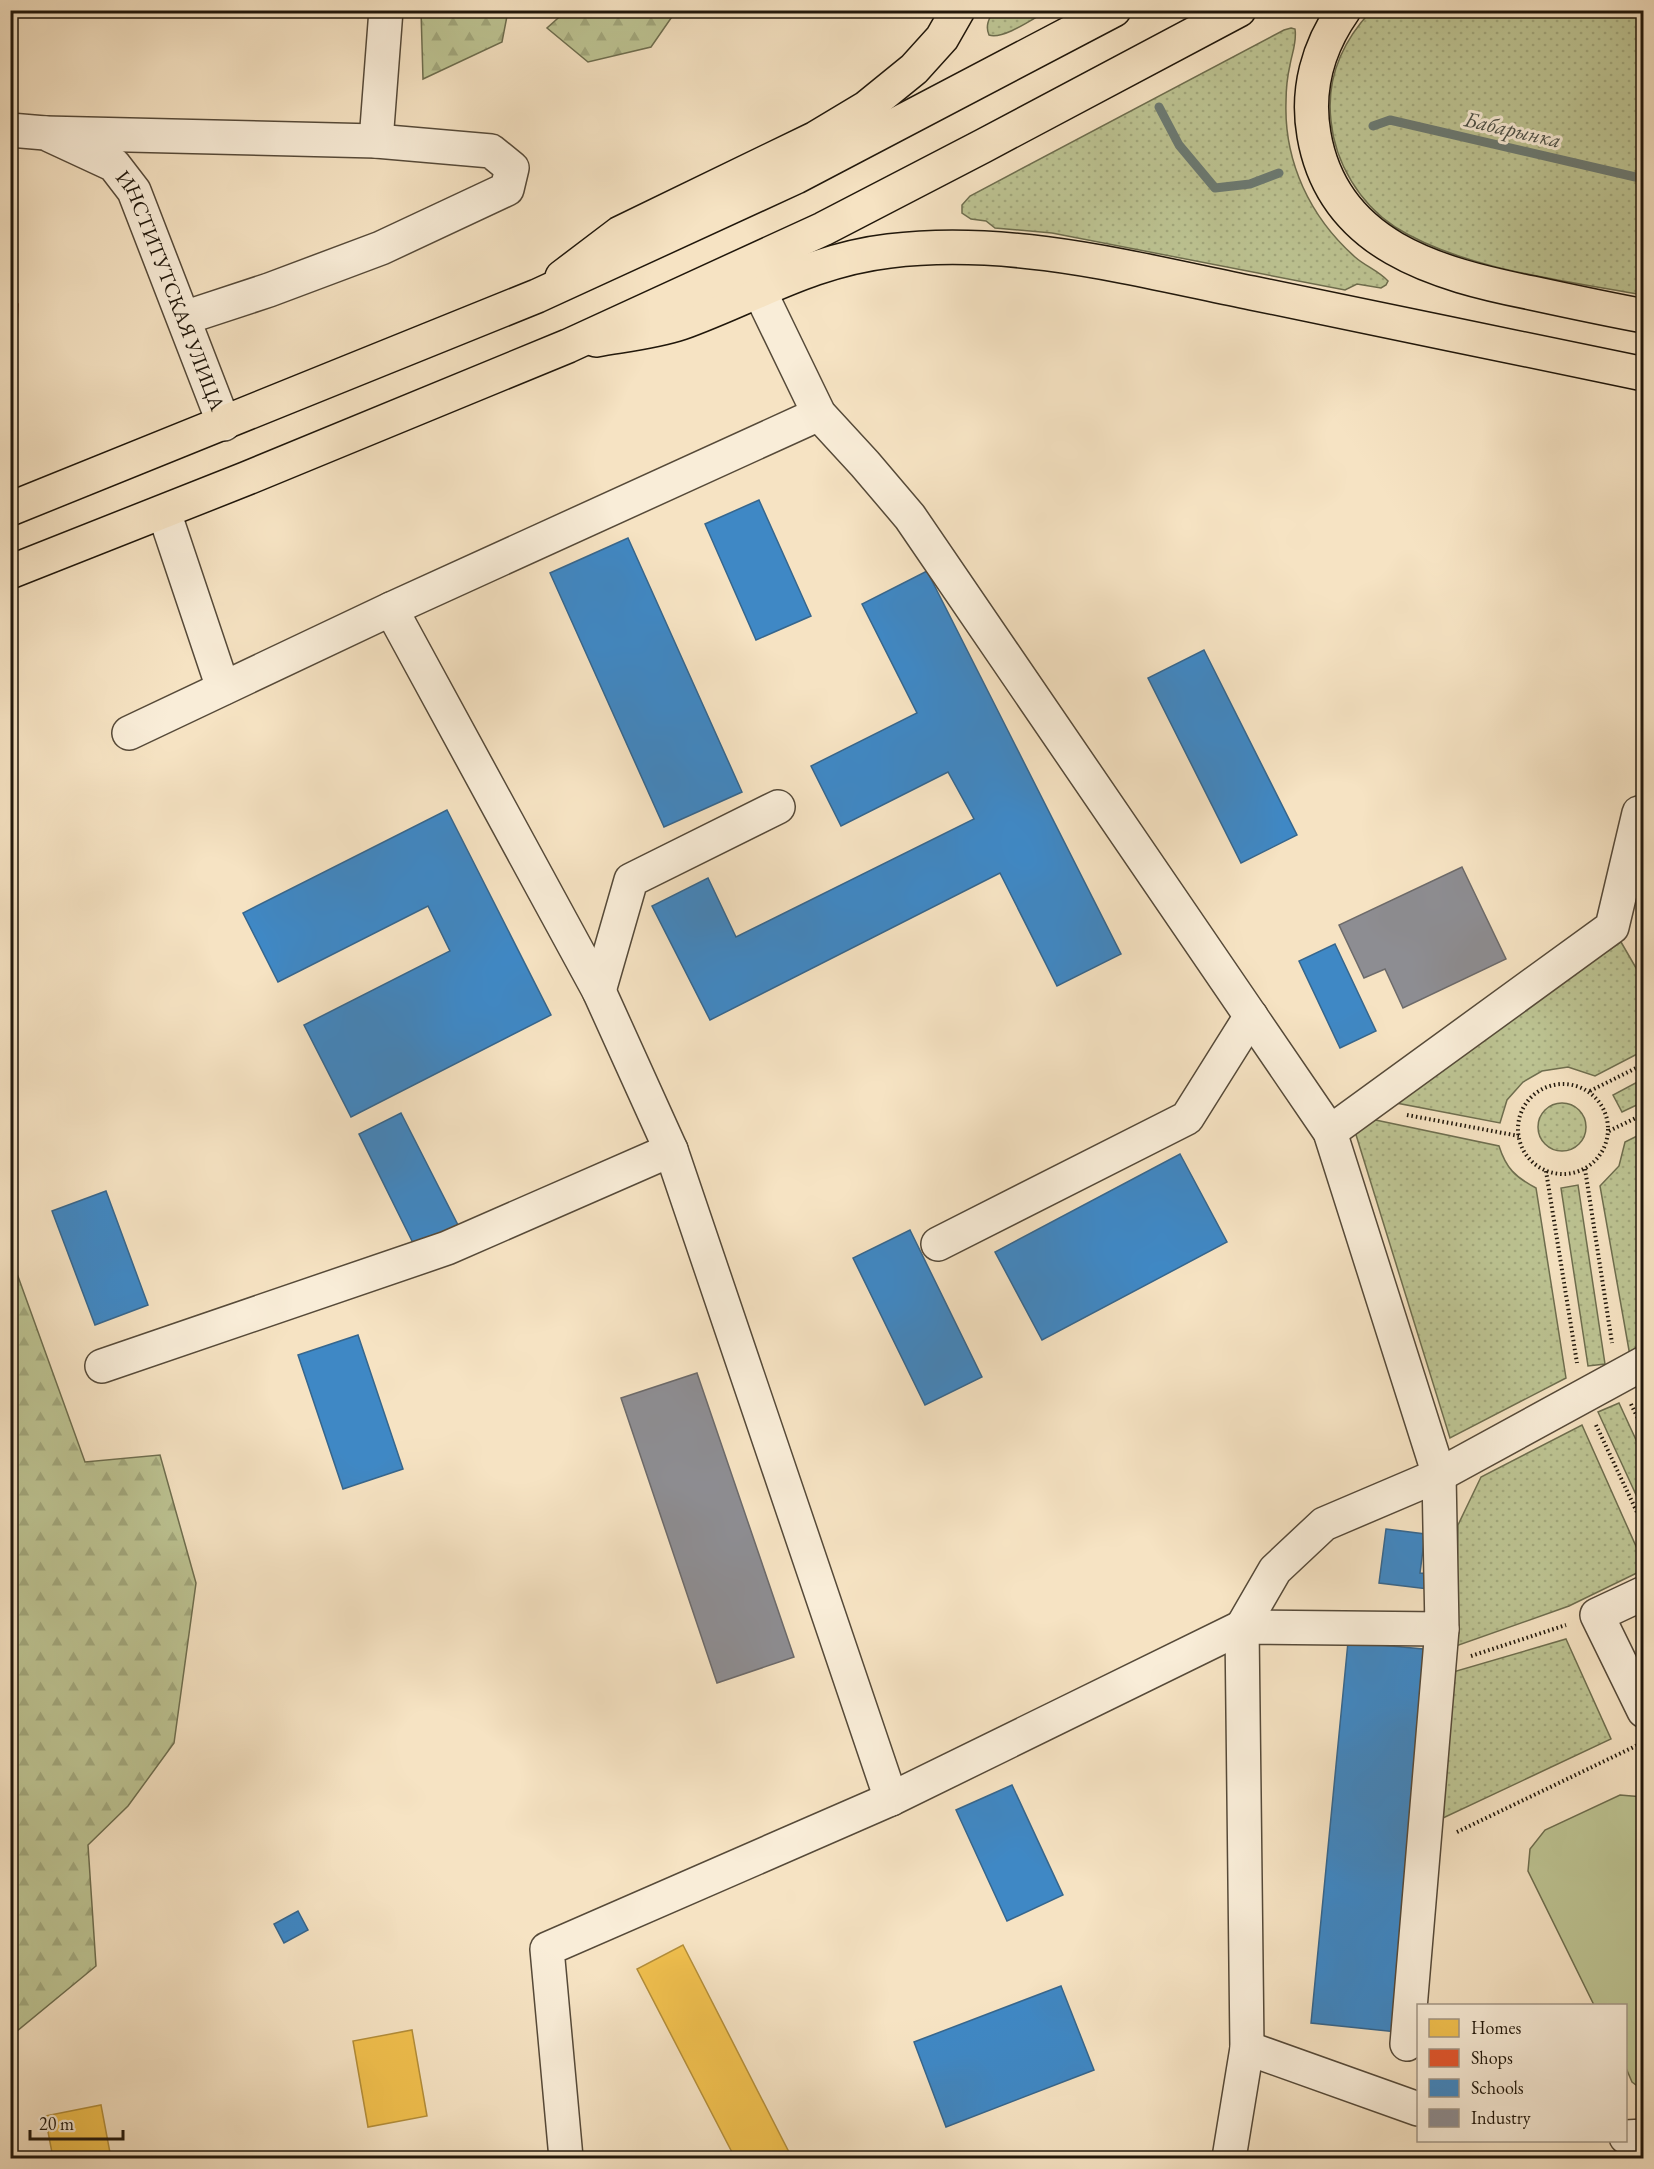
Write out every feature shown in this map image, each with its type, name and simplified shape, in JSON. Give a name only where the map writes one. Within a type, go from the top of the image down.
[{"type":"main road","points":[[537,296],[620,233],[816,138],[866,108],[914,69],[942,38],[958,10]]},
{"type":"main road","points":[[10,509],[537,296],[796,177],[1114,10]]},
{"type":"main road","points":[[10,572],[164,512],[568,346],[823,229],[1239,10]]},
{"type":"main road","points":[[1344,10],[1321,49],[1314,75],[1312,100],[1317,154],[1329,183],[1345,208],[1370,232],[1395,249],[1427,265],[1477,282],[1644,316]]},
{"type":"main road","points":[[568,346],[679,324],[798,273],[846,258],[920,249],[985,248],[1061,256],[1163,275],[1644,374]]},
{"type":"street","points":[[376,141],[386,10]]},
{"type":"street","name":"ИНСТИТУТСКАЯ УЛИЦА","points":[[10,130],[45,133],[114,165],[134,191],[224,424]]},
{"type":"street","points":[[45,133],[376,141],[491,151],[512,168],[507,189],[381,248],[269,290],[184,318]]},
{"type":"street","points":[[759,290],[819,414],[866,464],[910,517],[1330,1132],[1439,1475],[1442,1629],[1407,2044]]},
{"type":"street","points":[[129,733],[391,609],[819,414]]},
{"type":"street","points":[[164,512],[223,688]]},
{"type":"street","points":[[391,609],[599,991],[671,1150],[891,1799]]},
{"type":"street","points":[[599,991],[631,880],[778,807]]},
{"type":"street","points":[[1330,1132],[1612,927],[1639,813],[1644,812]]},
{"type":"street","points":[[938,1244],[1187,1118],[1251,1016]]},
{"type":"street","points":[[102,1366],[447,1248],[671,1150]]},
{"type":"street","points":[[1229,2158],[1247,2048],[1242,1626],[1275,1570],[1324,1524],[1439,1475],[1631,1370]]},
{"type":"street","points":[[1644,1593],[1597,1615],[1644,1710]]},
{"type":"street","points":[[566,2158],[547,1949],[891,1799],[1242,1626],[1442,1629]]},
{"type":"street","points":[[1247,2048],[1417,2108]]},
{"type":"street","points":[[1627,2137],[1644,2136]]},
{"type":"path","points":[[1590,1092],[1644,1064]]},
{"type":"path","points":[[1561,1083],[1576,1085],[1590,1092],[1600,1102],[1607,1116],[1609,1131],[1606,1146],[1597,1159],[1585,1169],[1559,1174],[1546,1171],[1533,1163],[1524,1151],[1519,1137],[1519,1121],[1524,1107],[1533,1095],[1546,1087],[1561,1083]]},
{"type":"path","points":[[1365,1107],[1519,1137]]},
{"type":"path","points":[[1609,1131],[1644,1114]]},
{"type":"path","points":[[1585,1169],[1644,1431]]},
{"type":"path","points":[[1546,1171],[1583,1396],[1644,1527]]},
{"type":"path","points":[[1439,1666],[1597,1615]]},
{"type":"path","points":[[1424,1848],[1644,1743]]},
{"type":"green space","points":[[421,10],[508,11],[502,42],[423,79]]},
{"type":"green space","points":[[993,10],[1047,11],[1027,23],[995,36],[989,35],[987,29]]},
{"type":"green space","points":[[566,11],[676,11],[651,47],[588,62],[547,28]]},
{"type":"green space","points":[[1371,11],[1643,11],[1643,295],[1515,271],[1451,253],[1395,227],[1371,207],[1351,181],[1344,167],[1333,137],[1330,105],[1334,75],[1344,48]]},
{"type":"green space","points":[[1291,28],[1295,29],[1295,38],[1286,102],[1290,146],[1295,167],[1313,206],[1325,224],[1355,257],[1388,281],[1381,288],[1357,284],[1345,290],[1052,233],[995,228],[986,221],[971,219],[962,213],[962,205],[970,196]]},
{"type":"green space","points":[[1621,942],[1643,980],[1643,1051],[1595,1076],[1568,1067],[1542,1071],[1523,1082],[1507,1100],[1500,1123],[1386,1101]]},
{"type":"green space","points":[[1643,1079],[1643,1102],[1622,1112],[1613,1095]]},
{"type":"green space","points":[[1562,1103],[1579,1110],[1586,1127],[1579,1144],[1562,1151],[1545,1144],[1538,1127],[1545,1110]]},
{"type":"green space","points":[[1366,1118],[1499,1146],[1512,1171],[1536,1188],[1566,1378],[1450,1438],[1353,1125]]},
{"type":"green space","points":[[1643,1133],[1643,1349],[1630,1356],[1600,1186],[1619,1166],[1625,1142]]},
{"type":"green space","points":[[1578,1185],[1605,1364],[1588,1366],[1561,1188]]},
{"type":"green space","points":[[11,1257],[85,1462],[160,1455],[196,1583],[174,1743],[128,1806],[88,1845],[96,1966],[11,2036]]},
{"type":"green space","points":[[1619,1403],[1643,1455],[1643,1510],[1598,1412]]},
{"type":"green space","points":[[1582,1425],[1643,1562],[1643,1570],[1569,1606],[1456,1646],[1458,1525],[1481,1477]]},
{"type":"green space","points":[[1566,1639],[1611,1739],[1443,1818],[1453,1672]]},
{"type":"green space","points":[[1620,1795],[1643,1797],[1643,2090],[1632,2082],[1627,2070],[1627,2004],[1594,2004],[1528,1871],[1530,1849],[1545,1830]]},
{"type":"building: Homes","points":[[683,1945],[792,2158],[735,2158],[637,1969]]},
{"type":"building: Homes","points":[[412,2030],[427,2116],[368,2127],[353,2041]]},
{"type":"building: Homes","points":[[101,2105],[111,2158],[53,2158],[45,2116]]},
{"type":"building: Shops","points":[[10,304],[18,304],[16,346],[10,360]]},
{"type":"building: Schools","points":[[759,500],[811,616],[756,640],[705,524]]},
{"type":"building: Schools","points":[[628,538],[742,792],[664,827],[550,573]]},
{"type":"building: Schools","points":[[927,571],[1121,954],[1057,986],[1000,873],[710,1020],[652,906],[708,878],[736,937],[974,819],[948,772],[841,826],[811,766],[917,713],[862,604]]},
{"type":"building: Schools","points":[[1204,650],[1297,835],[1241,863],[1148,678]]},
{"type":"building: Schools","points":[[447,810],[551,1015],[351,1117],[304,1025],[450,951],[428,906],[278,982],[243,913]]},
{"type":"building: Schools","points":[[1335,944],[1376,1031],[1340,1048],[1299,961]]},
{"type":"building: Schools","points":[[401,1113],[459,1227],[416,1249],[359,1134]]},
{"type":"building: Schools","points":[[1180,1154],[1227,1242],[1042,1340],[995,1252]]},
{"type":"building: Schools","points":[[106,1191],[148,1305],[95,1325],[52,1211]]},
{"type":"building: Schools","points":[[910,1230],[982,1377],[925,1405],[853,1258]]},
{"type":"building: Schools","points":[[358,1335],[403,1469],[343,1489],[298,1355]]},
{"type":"building: Schools","points":[[1386,1529],[1425,1534],[1420,1573],[1430,1574],[1428,1589],[1379,1583]]},
{"type":"building: Schools","points":[[1348,1642],[1434,1650],[1397,2032],[1311,2023]]},
{"type":"building: Schools","points":[[1012,1785],[1063,1895],[1007,1921],[956,1810]]},
{"type":"building: Schools","points":[[298,1911],[308,1930],[284,1943],[274,1924]]},
{"type":"building: Schools","points":[[1061,1986],[1094,2070],[946,2127],[914,2042]]},
{"type":"building: Industry","points":[[1462,867],[1506,959],[1403,1008],[1385,969],[1364,978],[1339,925]]},
{"type":"building: Industry","points":[[697,1373],[794,1657],[717,1683],[621,1398]]},
{"type":"waterway","name":"Бабарынка","points":[[1159,107],[1179,145],[1215,188],[1250,184],[1279,173]]},
{"type":"waterway","name":"Бабарынка","points":[[1373,126],[1390,120],[1644,179]]}]
